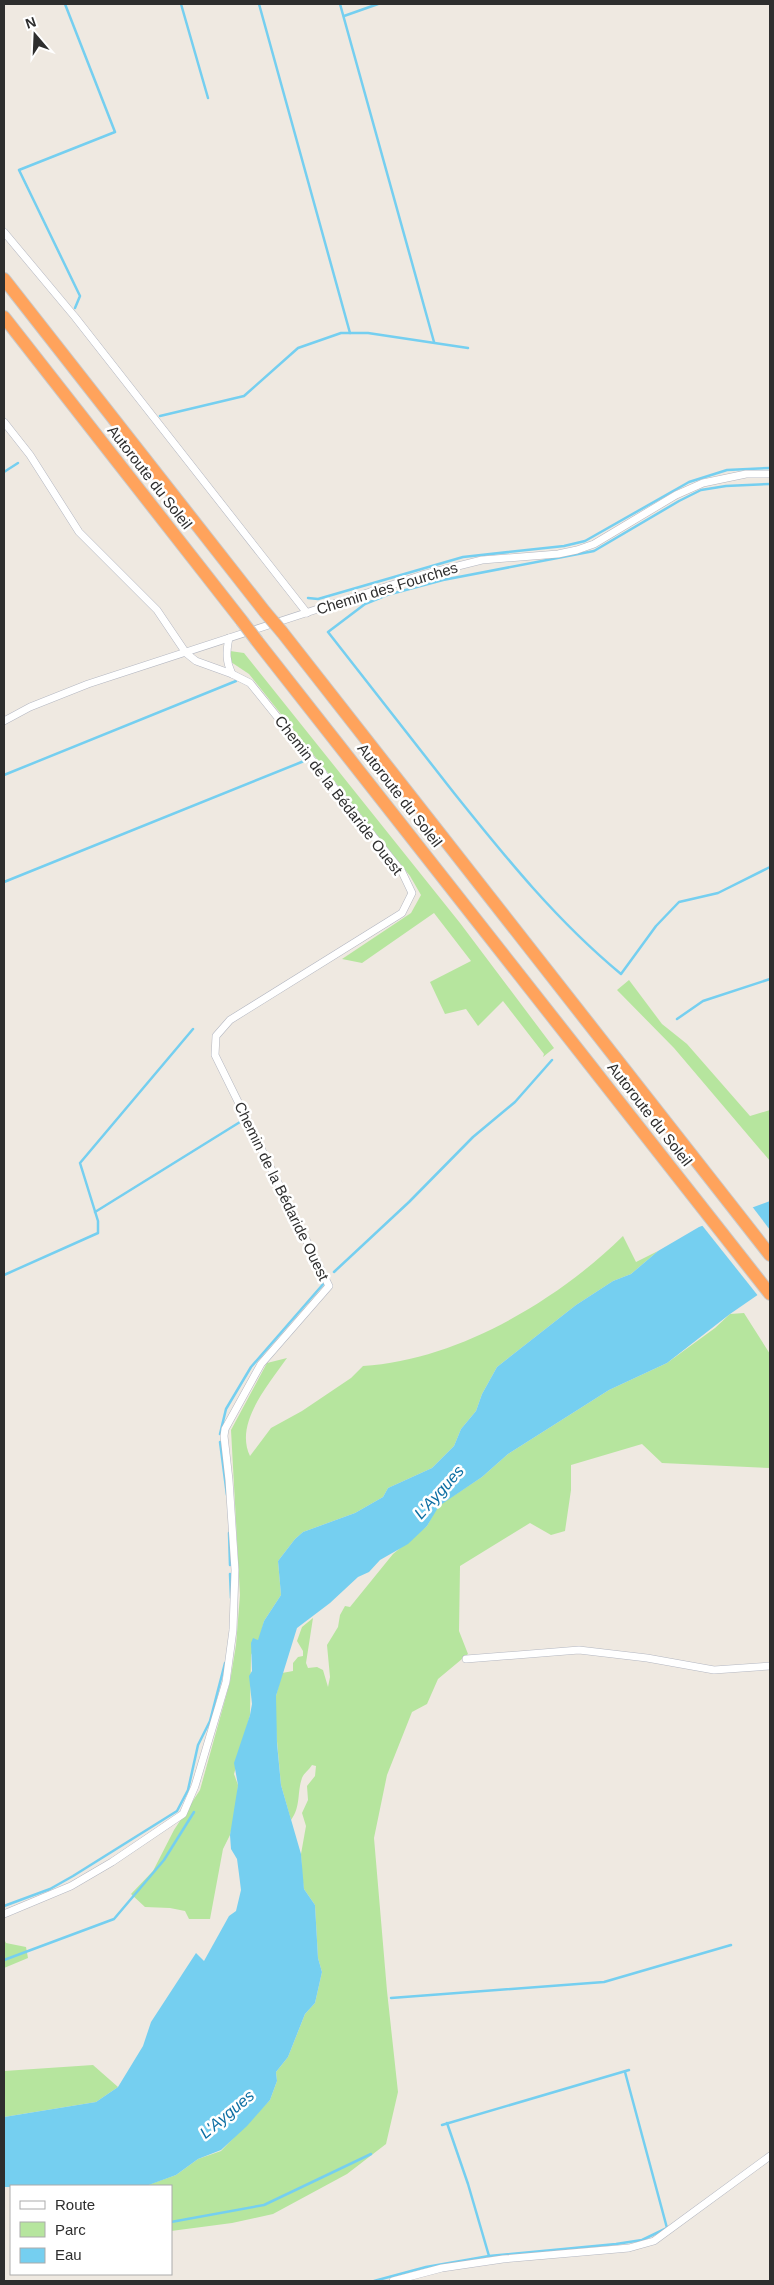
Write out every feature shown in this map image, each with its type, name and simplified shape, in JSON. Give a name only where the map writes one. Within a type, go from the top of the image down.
[{"type":"highway","name":"Autoroute du Soleil","points":[[4,279],[770,1255]]},
{"type":"highway","name":"Autoroute du Soleil","points":[[4,317],[770,1294]]},
{"type":"street","points":[[4,232],[75,317],[307,613]]},
{"type":"street","points":[[4,422],[30,455],[78,532],[157,610],[186,653]]},
{"type":"street","name":"Chemin des Fourches","points":[[4,721],[63,694],[422,575],[482,560],[558,554],[577,550],[594,544],[676,495],[703,483],[746,474],[770,474]]},
{"type":"street","points":[[228,638],[226,653],[228,666],[232,674]]},
{"type":"street","name":"Chemin de la Bédaride Ouest","points":[[4,1914],[50,1896],[112,1862],[183,1814],[195,1786],[226,1682],[233,1630],[235,1570],[230,1480],[224,1436],[225,1428],[261,1364],[329,1286],[215,1055],[216,1036],[230,1020],[402,913],[412,893],[402,872],[250,683],[232,674],[196,661],[186,653]]},
{"type":"street","points":[[466,1659],[578,1650],[647,1658],[714,1670],[770,1666]]},
{"type":"street","points":[[393,2281],[442,2268],[503,2259],[629,2248],[654,2241],[770,2156]]},
{"type":"green space","points":[[230,651],[244,653],[460,923],[554,1048],[543,1057],[544,1054],[503,1001],[478,1026],[466,1009],[445,1014],[430,982],[471,961],[434,913],[362,963],[342,959],[411,913],[421,895],[410,876],[249,674],[231,662]]},
{"type":"green space","points":[[629,980],[662,1024],[687,1044],[750,1116],[770,1110],[770,1161],[674,1048],[617,990]]},
{"type":"green space","points":[[623,1236],[636,1262],[658,1251],[631,1274],[613,1281],[576,1305],[497,1367],[482,1394],[476,1411],[461,1429],[454,1446],[432,1468],[388,1488],[383,1497],[355,1513],[303,1532],[278,1561],[281,1595],[264,1621],[260,1637],[251,1655],[250,1715],[234,1774],[238,1785],[236,1811],[230,1835],[223,1849],[210,1919],[189,1919],[185,1911],[145,1907],[131,1894],[153,1871],[174,1830],[200,1790],[230,1682],[236,1645],[240,1595],[231,1430],[267,1363],[287,1358],[263,1392],[250,1417],[246,1430],[246,1443],[250,1456],[271,1428],[302,1411],[351,1378],[363,1366],[398,1361],[434,1352],[504,1323],[568,1283]]},
{"type":"green space","points":[[744,1313],[770,1354],[770,1468],[662,1463],[642,1444],[571,1465],[571,1490],[565,1531],[551,1535],[530,1523],[460,1566],[459,1631],[468,1654],[438,1679],[427,1704],[412,1712],[387,1775],[374,1838],[398,2092],[386,2144],[347,2174],[273,2214],[232,2223],[172,2231],[172,2185],[148,2185],[176,2175],[198,2159],[221,2151],[270,2100],[277,2081],[276,2072],[288,2057],[305,2014],[315,2003],[322,1972],[318,1958],[315,1905],[304,1889],[301,1854],[306,1826],[302,1813],[308,1800],[307,1786],[315,1776],[316,1766],[312,1765],[302,1778],[298,1805],[291,1820],[281,1785],[276,1730],[276,1696],[282,1673],[293,1671],[293,1663],[298,1657],[303,1656],[303,1651],[297,1641],[302,1627],[313,1618],[306,1663],[308,1668],[317,1667],[323,1670],[328,1687],[330,1677],[327,1645],[338,1627],[340,1615],[345,1606],[350,1607],[393,1554],[427,1526],[438,1506],[482,1477],[508,1454],[609,1390],[667,1363],[715,1328],[730,1314]]},
{"type":"green space","points":[[4,1939],[6,1943],[26,1947],[28,1958],[4,1968]]},
{"type":"green space","points":[[93,2065],[118,2087],[96,2102],[4,2117],[4,2071]]},
{"type":"water","name":"L'Aygues","points":[[770,1201],[770,1289],[759,1294],[730,1314],[667,1363],[609,1390],[508,1454],[482,1477],[439,1506],[427,1526],[408,1544],[380,1560],[369,1572],[358,1577],[330,1603],[297,1628],[276,1696],[277,1743],[281,1785],[301,1854],[304,1889],[315,1905],[318,1958],[322,1972],[315,2003],[305,2014],[288,2057],[276,2072],[277,2081],[270,2100],[247,2126],[221,2150],[198,2159],[176,2175],[149,2185],[10,2185],[10,2187],[4,2187],[4,2117],[96,2102],[118,2087],[143,2046],[151,2022],[196,1953],[204,1961],[229,1916],[236,1911],[241,1890],[237,1859],[231,1849],[230,1835],[238,1785],[234,1763],[252,1704],[249,1676],[252,1671],[251,1643],[253,1638],[258,1640],[264,1621],[281,1595],[278,1561],[303,1532],[355,1513],[383,1497],[388,1488],[432,1468],[454,1446],[461,1429],[476,1411],[482,1394],[497,1367],[576,1305],[613,1281],[631,1274],[658,1251],[699,1227]]},
{"type":"pier","points":[[751,1205],[770,1230],[770,1292],[759,1297],[701,1224]]},
{"type":"waterway","points":[[65,4],[115,132],[19,170],[80,296],[75,308]]},
{"type":"waterway","points":[[181,4],[208,98]]},
{"type":"waterway","points":[[259,4],[350,333]]},
{"type":"waterway","points":[[340,4],[434,342]]},
{"type":"waterway","points":[[344,16],[378,4]]},
{"type":"waterway","points":[[160,416],[244,396],[298,348],[341,333],[368,333],[468,348]]},
{"type":"waterway","points":[[4,472],[18,463]]},
{"type":"waterway","points":[[308,598],[318,599],[463,557],[564,546],[585,541],[689,482],[727,470],[770,468]]},
{"type":"waterway","points":[[770,484],[726,486],[701,490],[594,551],[443,580],[387,595],[365,604],[328,632],[513,865],[554,911],[621,974],[656,926],[679,902],[718,893],[770,867]]},
{"type":"waterway","points":[[4,775],[236,681]]},
{"type":"waterway","points":[[4,882],[304,761]]},
{"type":"waterway","points":[[677,1019],[703,1001],[770,979]]},
{"type":"waterway","points":[[4,1275],[98,1233],[98,1221],[80,1163],[193,1029]]},
{"type":"waterway","points":[[334,1272],[409,1202],[473,1137],[515,1102],[552,1060]]},
{"type":"waterway","points":[[95,1212],[240,1122]]},
{"type":"waterway","points":[[220,1434],[226,1409],[251,1367],[325,1282]]},
{"type":"waterway","points":[[220,1442],[227,1495]]},
{"type":"waterway","points":[[229,1533],[230,1565]]},
{"type":"waterway","points":[[230,1574],[231,1598]]},
{"type":"waterway","points":[[4,1906],[50,1889],[177,1811],[188,1790],[198,1745],[210,1721],[225,1663]]},
{"type":"waterway","points":[[4,1960],[114,1919],[164,1860],[194,1812]]},
{"type":"waterway","points":[[391,1998],[604,1982],[731,1945]]},
{"type":"waterway","points":[[442,2125],[629,2070]]},
{"type":"waterway","points":[[447,2123],[468,2184],[489,2256],[642,2240],[667,2228],[625,2072]]},
{"type":"waterway","points":[[172,2222],[264,2205],[371,2154]]},
{"type":"waterway","points":[[374,2281],[426,2267],[489,2256]]}]
